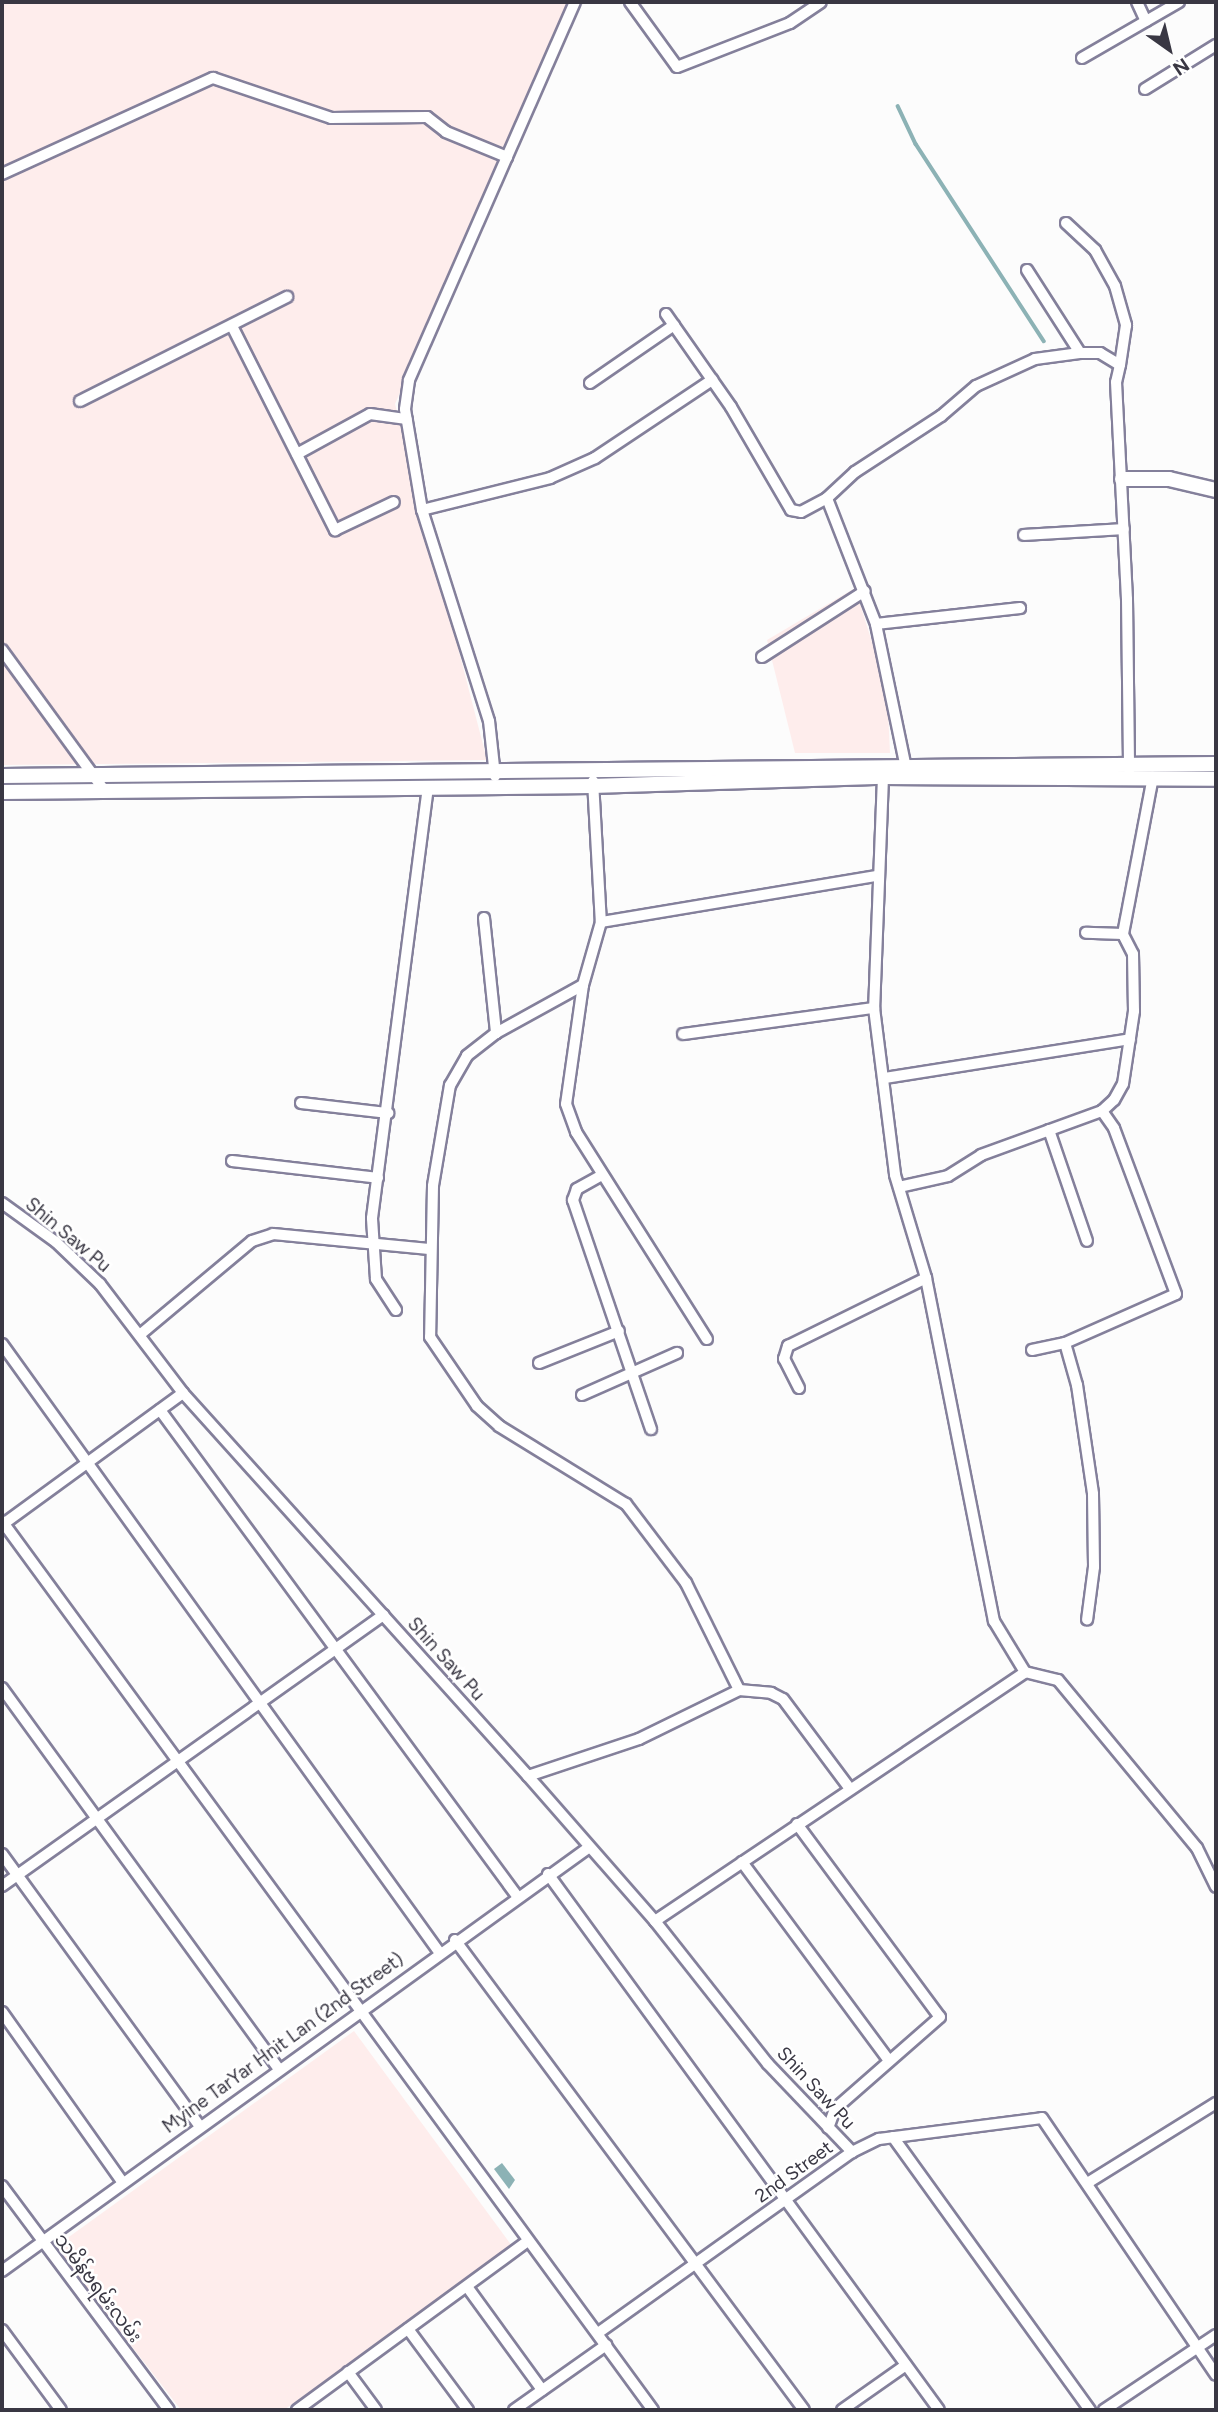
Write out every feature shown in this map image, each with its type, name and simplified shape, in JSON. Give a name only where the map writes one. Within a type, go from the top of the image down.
[{"type":"main road","points":[[1122,480],[1169,480],[1216,491]]},
{"type":"main road","points":[[2,776],[495,779],[592,786],[1129,770],[1216,764]]},
{"type":"main road","points":[[2,792],[428,787],[594,770],[1129,770],[1153,777],[1216,779]]},
{"type":"street","points":[[495,779],[489,721],[422,510],[407,419],[409,380],[575,2]]},
{"type":"street","points":[[630,2],[677,67],[790,23],[821,2]]},
{"type":"street","points":[[1137,2],[1146,21]]},
{"type":"street","points":[[1082,58],[1179,2]]},
{"type":"street","points":[[1145,89],[1216,45]]},
{"type":"street","points":[[2,174],[213,78],[331,118],[427,117],[446,132],[507,157]]},
{"type":"street","points":[[1066,223],[1095,250],[1115,286],[1126,326],[1116,382],[1124,529],[1129,770]]},
{"type":"street","points":[[1027,270],[1080,353]]},
{"type":"street","points":[[80,401],[287,298]]},
{"type":"street","points":[[666,314],[712,380],[791,510],[801,512],[827,498],[855,472],[941,416],[985,381],[1035,359],[1080,353],[1100,353],[1120,365]]},
{"type":"street","points":[[590,383],[674,325]]},
{"type":"street","points":[[232,326],[335,530],[394,502]]},
{"type":"street","points":[[422,510],[561,473],[595,458],[712,380]]},
{"type":"street","points":[[297,454],[370,414],[407,419]]},
{"type":"street","points":[[827,498],[841,543],[865,591],[876,624],[906,768]]},
{"type":"street","points":[[1024,534],[1124,529]]},
{"type":"street","points":[[762,657],[865,591]]},
{"type":"street","points":[[876,624],[1020,608]]},
{"type":"street","points":[[2,650],[105,791]]},
{"type":"street","points":[[594,770],[592,786],[601,922],[583,985],[566,1104],[576,1132],[707,1339]]},
{"type":"street","points":[[898,1187],[948,1176],[981,1155],[1102,1111],[1123,1084],[1137,983],[1133,954],[1123,933],[1153,777]]},
{"type":"street","points":[[883,778],[876,876],[874,1008],[898,1187],[926,1278],[991,1609],[1025,1672]]},
{"type":"street","points":[[396,1310],[376,1279],[373,1243],[378,1178],[428,787]]},
{"type":"street","points":[[601,922],[876,876]]},
{"type":"street","points":[[484,918],[496,1033]]},
{"type":"street","points":[[1086,933],[1123,933]]},
{"type":"street","points":[[583,985],[496,1033],[467,1056],[450,1085],[433,1186],[429,1249],[427,1305],[434,1346],[477,1406],[499,1426],[625,1504],[686,1583],[738,1690]]},
{"type":"street","points":[[683,1034],[874,1008]]},
{"type":"street","points":[[885,1078],[1130,1039]]},
{"type":"street","points":[[301,1103],[388,1113]]},
{"type":"street","points":[[1031,1350],[1065,1343],[1176,1294],[1114,1128],[1102,1111]]},
{"type":"street","points":[[1049,1130],[1087,1241]]},
{"type":"street","points":[[232,1161],[378,1178]]},
{"type":"street","points":[[603,1175],[577,1189],[573,1200],[634,1370],[651,1429]]},
{"type":"street","name":"Shin Saw Pu","points":[[2,1203],[74,1259],[142,1334],[183,1393],[528,1776],[588,1848],[655,1921],[768,2064],[852,2152]]},
{"type":"street","points":[[142,1334],[252,1241],[273,1234],[429,1249]]},
{"type":"street","points":[[799,1388],[784,1359],[788,1346],[926,1278]]},
{"type":"street","points":[[539,1363],[619,1331]]},
{"type":"street","points":[[1065,1343],[1077,1385],[1094,1494],[1094,1567],[1087,1620]]},
{"type":"street","points":[[2,1344],[439,1952]]},
{"type":"street","points":[[582,1395],[677,1353]]},
{"type":"street","points":[[183,1393],[2,1523],[179,1760],[358,2010],[653,2410]]},
{"type":"street","points":[[160,1410],[517,1896]]},
{"type":"street","points":[[2,1886],[383,1615]]},
{"type":"street","points":[[655,1921],[1025,1672],[1058,1680],[1197,1848],[1216,1887]]},
{"type":"street","points":[[2,1688],[278,2068]]},
{"type":"street","points":[[528,1776],[639,1739],[738,1690],[771,1693],[783,1699],[850,1789]]},
{"type":"street","points":[[797,1824],[940,2017],[835,2109],[828,2127]]},
{"type":"street","name":"Myine TarYar Hnit Lan (2nd Street)","points":[[2,2271],[358,2010],[588,1848]]},
{"type":"street","points":[[2,1854],[199,2125]]},
{"type":"street","points":[[742,1862],[889,2062]]},
{"type":"street","points":[[548,1874],[939,2410]]},
{"type":"street","points":[[455,1940],[804,2410]]},
{"type":"street","points":[[2,2012],[122,2183]]},
{"type":"street","points":[[1216,2103],[1089,2182],[1216,2375]]},
{"type":"street","name":"2nd Street","points":[[598,2333],[852,2152],[893,2137],[1042,2118],[1089,2182]]},
{"type":"street","points":[[893,2137],[1090,2410]]},
{"type":"street","name":"သမိန်ဗရမ်းလမ်း","points":[[2,2186],[41,2242],[169,2410]]},
{"type":"street","points":[[297,2410],[468,2288],[528,2241]]},
{"type":"street","points":[[468,2288],[542,2390]]},
{"type":"street","points":[[408,2329],[468,2410]]},
{"type":"street","points":[[2,2330],[61,2410]]},
{"type":"street","points":[[1104,2410],[1216,2335]]},
{"type":"street","points":[[514,2410],[606,2345]]},
{"type":"street","points":[[842,2410],[906,2365]]},
{"type":"street","points":[[348,2372],[376,2410]]},
{"type":"shaded area","points":[[2,2],[568,2],[395,404],[487,760],[2,765]]},
{"type":"shaded area","points":[[855,588],[887,690],[890,753],[795,753],[767,640]]},
{"type":"shaded area","points":[[354,2031],[512,2246],[284,2410],[181,2410],[55,2247]]},
{"type":"water","points":[[502,2163],[515,2180],[509,2189],[494,2169]]},
{"type":"waterway","points":[[898,106],[916,144],[1044,341]]}]
